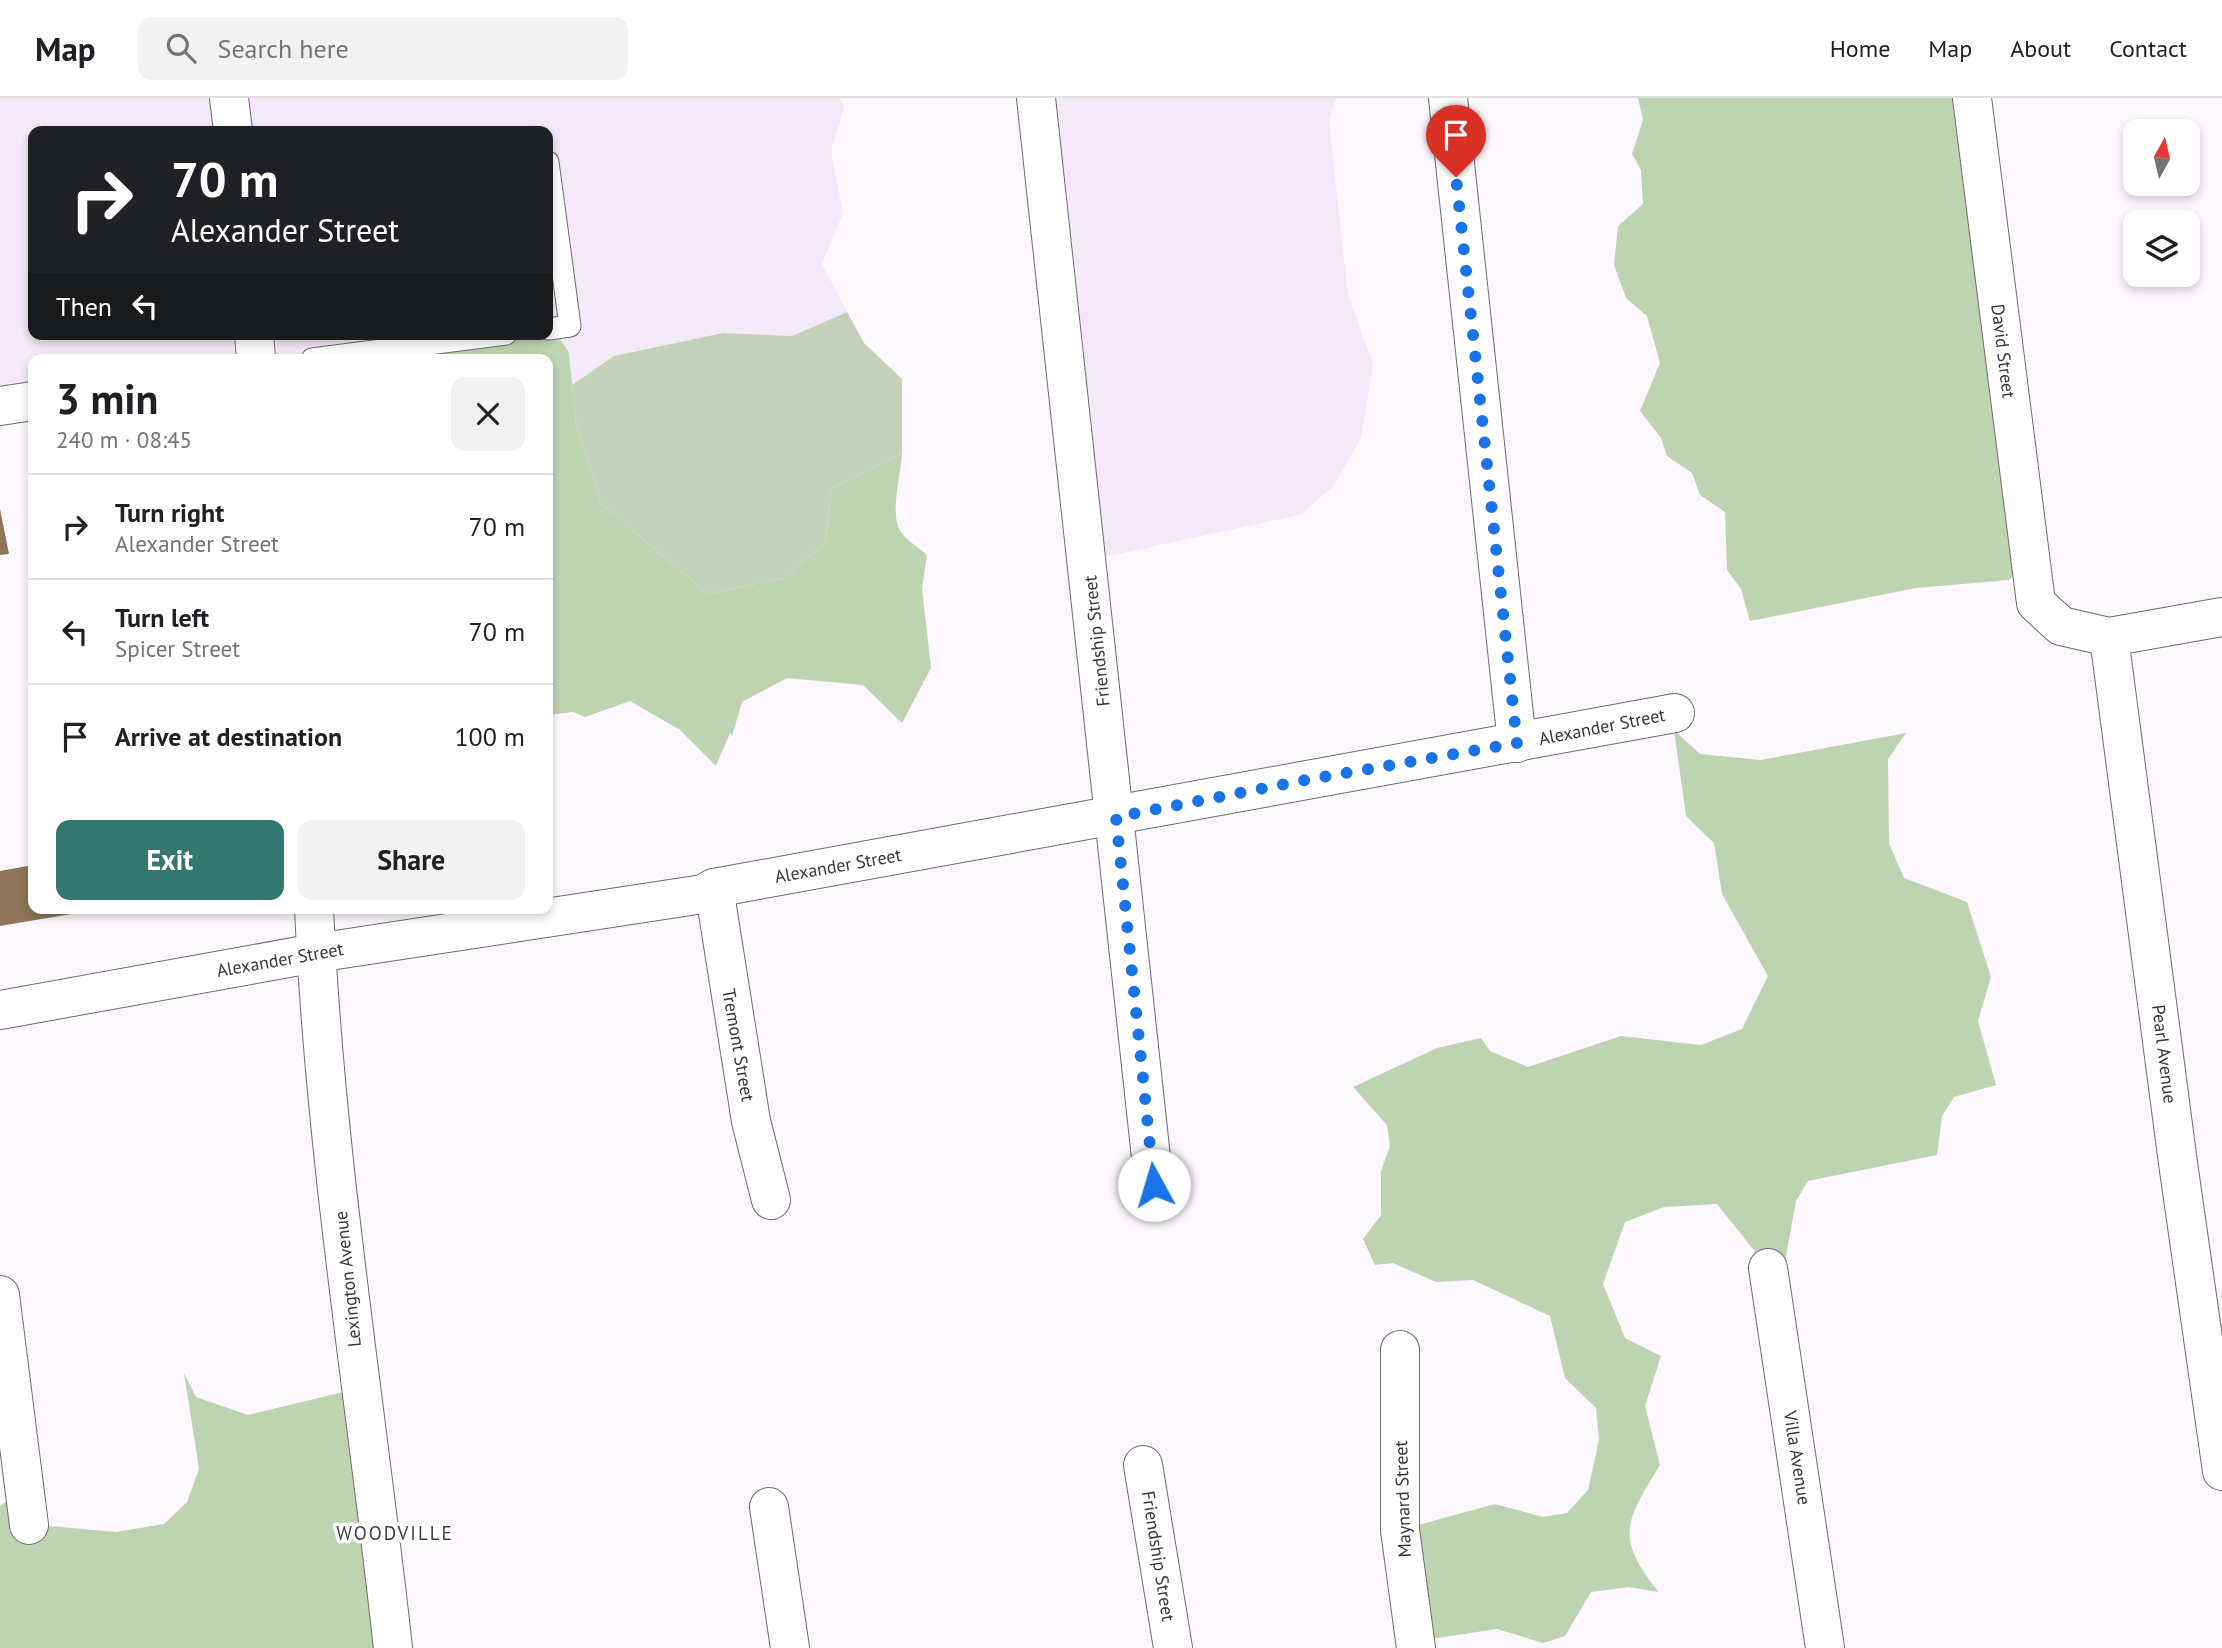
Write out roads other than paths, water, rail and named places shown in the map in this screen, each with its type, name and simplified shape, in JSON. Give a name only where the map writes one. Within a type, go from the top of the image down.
[{"type":"street","points":[[229,98],[232,126]]},
{"type":"street","name":"Friendship Street","points":[[1036,98],[1154,1185]]},
{"type":"street","points":[[1448,98],[1517,743]]},
{"type":"street","name":"David Street","points":[[1972,98],[2036,603],[2061,626],[2109,637]]},
{"type":"street","points":[[0,406],[28,402]]},
{"type":"street","points":[[2109,637],[2222,617]]},
{"type":"street","name":"Pearl Avenue","points":[[2109,637],[2176,1149],[2222,1471]]},
{"type":"street","name":"Alexander Street","points":[[0,1010],[316,953],[703,894],[714,888],[1116,817],[1675,713]]},
{"type":"street","name":"Tremont Street","points":[[714,888],[751,1121],[771,1200]]},
{"type":"street","name":"Lexington Avenue","points":[[314,914],[352,1322],[393,1648]]},
{"type":"street","name":"Villa Avenue","points":[[1768,1268],[1825,1648]]},
{"type":"street","points":[[0,1295],[29,1525]]},
{"type":"street","name":"Maynard Street","points":[[1400,1350],[1401,1530],[1416,1648]]},
{"type":"street","name":"Friendship Street","points":[[1143,1465],[1173,1648]]},
{"type":"street","points":[[769,1507],[790,1648]]},
{"type":"lane","points":[[553,199],[570,326],[553,328]]},
{"type":"lane","points":[[351,354],[459,340]]},
{"type":"district","name":"WOODVILLE","points":[[395,1533]]}]
